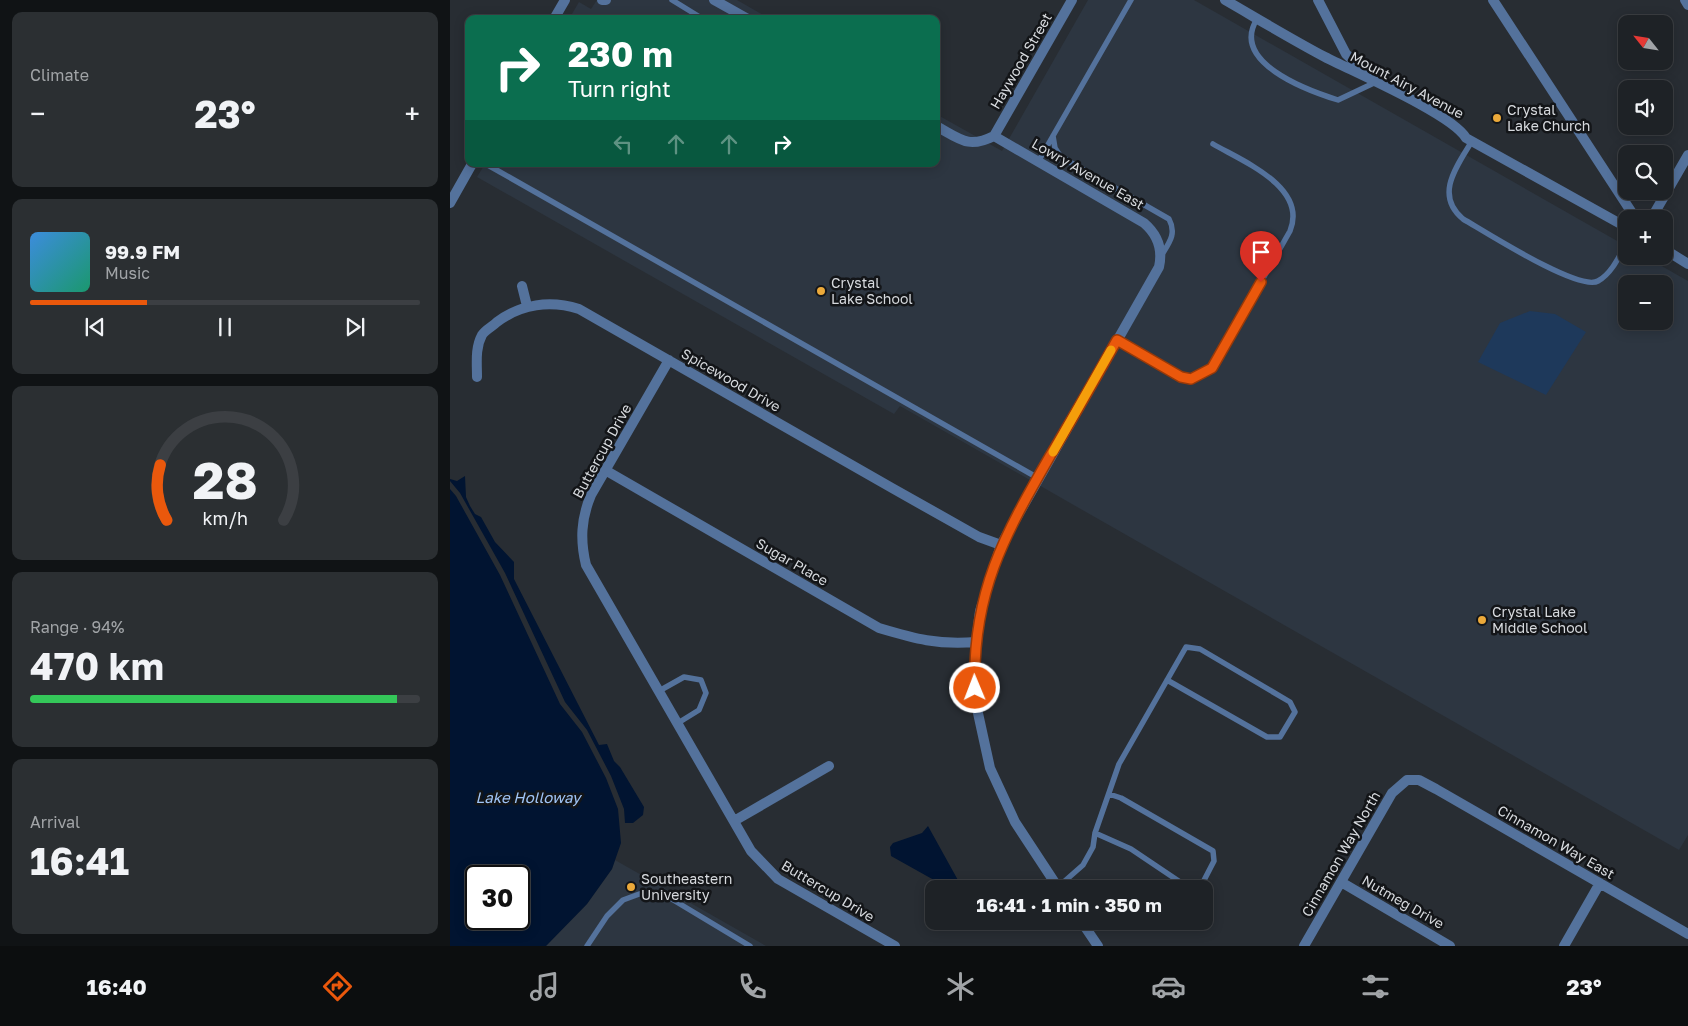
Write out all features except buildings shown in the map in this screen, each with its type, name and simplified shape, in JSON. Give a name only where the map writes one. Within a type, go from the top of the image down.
[{"type":"street","points":[[556,15],[565,0]]},
{"type":"street","points":[[714,0],[741,15]]},
{"type":"street","name":"Haywood Street","points":[[994,136],[1072,0]]},
{"type":"street","name":"Mount Airy Avenue","points":[[1225,0],[1325,57],[1376,82],[1462,130],[1466,138],[1618,223]]},
{"type":"street","points":[[1318,0],[1346,54],[1376,82]]},
{"type":"street","points":[[1493,0],[1630,210]]},
{"type":"street","points":[[1685,0],[1688,5]]},
{"type":"street","points":[[940,128],[965,142],[980,143],[994,136]]},
{"type":"street","name":"Lowry Avenue East","points":[[994,136],[1144,223],[1154,231],[1160,244],[1161,256]]},
{"type":"street","points":[[1656,210],[1688,155]]},
{"type":"street","points":[[450,203],[470,167]]},
{"type":"street","points":[[1673,255],[1688,264]]},
{"type":"street","points":[[1053,880],[1015,822],[990,768],[976,704],[976,642],[987,586],[1001,545],[1159,267],[1161,256]]},
{"type":"street","points":[[522,286],[527,306]]},
{"type":"street","name":"Spicewood Drive","points":[[477,377],[477,347],[483,333],[503,318],[527,306],[548,303],[579,309],[962,527],[1001,545]]},
{"type":"street","name":"Buttercup Drive","points":[[669,360],[605,470],[585,510],[582,531],[586,565],[751,851],[778,880],[895,946]]},
{"type":"street","name":"Sugar Place","points":[[605,470],[879,628],[920,641],[950,644],[976,642]]},
{"type":"street","points":[[734,821],[829,766]]},
{"type":"street","name":"Cinnamon Way North","points":[[1304,946],[1392,793],[1407,780]]},
{"type":"street","name":"Cinnamon Way East","points":[[1407,780],[1419,780],[1436,789],[1688,934]]},
{"type":"street","name":"Nutmeg Drive","points":[[1341,882],[1450,946]]},
{"type":"street","points":[[1564,946],[1600,883]]},
{"type":"street","points":[[1087,930],[1098,946]]},
{"type":"lane","points":[[672,0],[696,15]]},
{"type":"lane","points":[[1038,162],[1131,0]]},
{"type":"lane","points":[[1257,18],[1250,30],[1251,38],[1262,63],[1308,91],[1338,100],[1376,82]]},
{"type":"lane","points":[[1053,136],[1055,148],[1061,157],[1169,218],[1174,228],[1172,238],[1161,256]]},
{"type":"lane","points":[[1472,141],[1448,186],[1452,206],[1455,212],[1463,219],[1562,275],[1584,283],[1597,282],[1609,272],[1618,257]]},
{"type":"lane","points":[[1117,340],[1181,377],[1191,379],[1212,368],[1290,230],[1293,204],[1284,190],[1264,174],[1213,144]]},
{"type":"lane","points":[[491,167],[1038,478]]},
{"type":"lane","points":[[1067,880],[1083,865],[1093,847],[1095,833],[1119,764],[1167,680],[1186,647],[1200,649],[1290,702],[1295,712],[1280,737],[1267,738],[1167,680]]},
{"type":"lane","points":[[659,691],[684,678],[700,680],[706,693],[699,710],[678,723]]},
{"type":"lane","points":[[1095,833],[1131,849],[1189,888],[1200,888],[1214,861],[1212,851],[1208,848],[1121,798],[1109,794]]},
{"type":"lane","points":[[588,946],[607,916],[623,900],[642,893],[664,895],[750,946]]},
{"type":"shaded area","points":[[597,0],[737,0],[763,15],[571,15],[579,2],[591,9]]},
{"type":"shaded area","name":"Crystal Lake Middle School","points":[[1088,0],[1194,0],[1618,241],[1618,265],[1660,265],[1688,281],[1688,835],[1679,850],[900,406],[894,414],[477,177],[483,167],[940,167],[940,116],[1002,151]]},
{"type":"shaded area","points":[[1530,311],[1555,314],[1586,332],[1546,395],[1478,362],[1500,323]]},
{"type":"shaded area","name":"Southeastern University","points":[[615,860],[766,946],[546,946],[587,904],[612,869]]},
{"type":"water","points":[[465,476],[466,497],[470,506],[475,514],[481,517],[495,542],[514,562],[514,579],[599,745],[607,744],[614,761],[620,767],[644,807],[643,815],[633,823],[625,823],[624,809],[611,776],[587,730],[565,702],[505,573],[460,493],[450,481],[450,479],[457,481]]},
{"type":"water","name":"Lake Holloway","points":[[450,489],[456,496],[500,575],[560,704],[582,732],[606,778],[618,809],[621,843],[612,869],[587,904],[546,946],[450,946]]},
{"type":"water","points":[[928,826],[958,880],[934,880],[891,856],[890,847],[893,843],[922,833]]},
{"type":"slow traffic","points":[[1053,452],[1111,350]]},
{"type":"place","name":"Crystal Lake Church","points":[[1497,118]]},
{"type":"place","name":"Crystal Lake School","points":[[821,291]]},
{"type":"place","name":"Crystal Lake Middle School","points":[[1482,620]]},
{"type":"place","name":"Southeastern University","points":[[631,887]]},
{"type":"route","points":[[975,688],[976,642],[980,611],[1001,545],[1117,340],[1181,377],[1191,379],[1212,368],[1261,282]]}]
